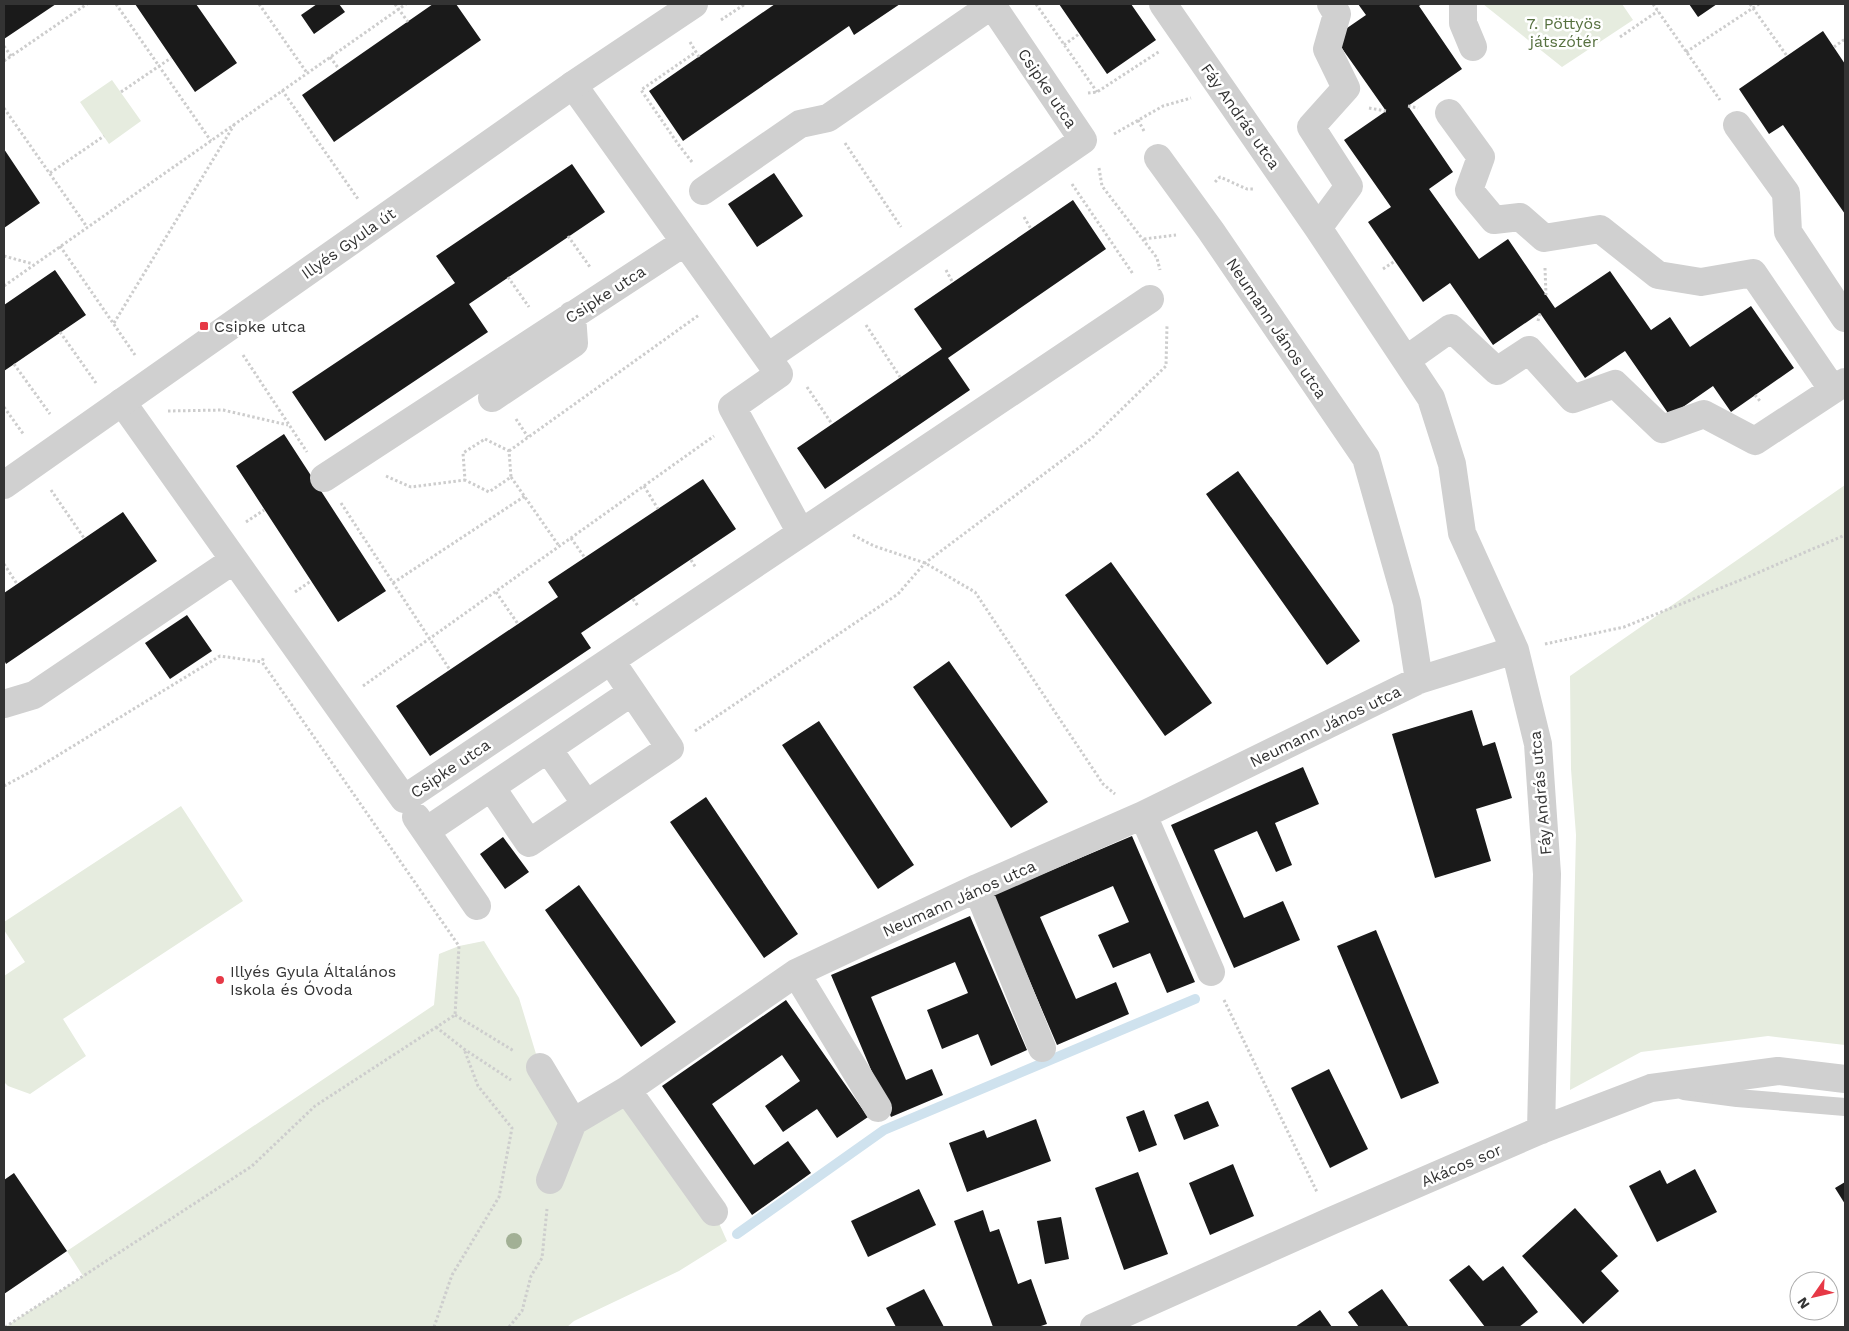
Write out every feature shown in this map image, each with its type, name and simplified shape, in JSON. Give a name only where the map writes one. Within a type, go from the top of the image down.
[{"type":"street","name":"Illyés Gyula út","points":[[4,485],[573,85],[694,4]]},
{"type":"street","name":"Fáy András utca","points":[[1163,4],[1318,228],[1431,398],[1452,464],[1462,533],[1515,650],[1538,744],[1547,874],[1541,1130]]},
{"type":"street","points":[[1318,228],[1349,186],[1311,127],[1346,88],[1327,49],[1337,14],[1331,4]]},
{"type":"street","points":[[1463,4],[1463,23],[1473,47]]},
{"type":"street","name":"Csipke utca","points":[[703,191],[800,124],[828,118],[992,6],[1089,143],[1056,158],[768,357]]},
{"type":"street","points":[[573,85],[780,374],[732,407],[811,527]]},
{"type":"street","points":[[1406,360],[1452,328],[1497,371],[1529,350],[1573,399],[1616,384],[1662,429],[1704,414],[1755,440],[1839,386],[1753,273],[1701,282],[1658,275],[1600,229],[1544,238],[1520,217],[1494,220],[1469,190],[1481,157],[1449,113]]},
{"type":"street","points":[[1738,125],[1786,193],[1788,232],[1845,318]]},
{"type":"street","name":"Neumann János utca","points":[[1158,158],[1366,458],[1407,603],[1420,680]]},
{"type":"street","name":"Csipke utca","points":[[324,478],[685,242]]},
{"type":"street","name":"Csipke utca","points":[[122,402],[404,799],[811,527],[1159,298]]},
{"type":"street","points":[[492,398],[574,343],[572,315]]},
{"type":"street","points":[[4,704],[34,695],[234,560]]},
{"type":"street","name":"Neumann János utca","points":[[574,1122],[627,1090],[796,973],[977,888],[1143,815],[1420,680],[1515,650]]},
{"type":"street","points":[[491,787],[529,844],[670,748],[611,661]]},
{"type":"street","points":[[426,831],[632,692]]},
{"type":"street","points":[[548,749],[586,804]]},
{"type":"street","points":[[404,799],[477,906]]},
{"type":"street","points":[[1143,815],[1211,972]]},
{"type":"street","points":[[977,888],[1042,1048]]},
{"type":"street","points":[[796,973],[878,1108]]},
{"type":"street","points":[[540,1067],[574,1122],[550,1180]]},
{"type":"street","name":"Akácos sor","points":[[1094,1327],[1541,1130],[1651,1088],[1778,1071],[1845,1079]]},
{"type":"street","points":[[627,1090],[714,1212]]},
{"type":"lane","points":[[1651,1088],[1737,1098],[1845,1107]]},
{"type":"path","points":[[4,61],[87,4]]},
{"type":"path","points":[[116,4],[211,141]]},
{"type":"path","points":[[259,4],[308,73]]},
{"type":"path","points":[[395,4],[408,22]]},
{"type":"path","points":[[5,283],[34,265],[406,4]]},
{"type":"path","points":[[1036,4],[1097,92],[1162,50]]},
{"type":"path","points":[[1653,4],[1738,125]]},
{"type":"path","points":[[1750,4],[1787,56]]},
{"type":"path","points":[[1686,52],[1759,4]]},
{"type":"path","points":[[1620,37],[1658,11]]},
{"type":"path","points":[[1064,45],[1079,34]]},
{"type":"path","points":[[1834,47],[1845,39]]},
{"type":"path","points":[[689,41],[699,56]]},
{"type":"path","points":[[4,46],[11,56]]},
{"type":"path","points":[[678,144],[641,90],[696,52]]},
{"type":"path","points":[[330,57],[339,69]]},
{"type":"path","points":[[121,92],[171,58]]},
{"type":"path","points":[[282,90],[361,204]]},
{"type":"path","points":[[670,748],[898,594],[925,563],[1092,438],[1166,366],[1157,258],[1102,186],[1089,143],[1163,106],[1194,98]]},
{"type":"path","points":[[4,108],[87,228]]},
{"type":"path","points":[[828,118],[901,227]]},
{"type":"path","points":[[114,324],[235,124]]},
{"type":"path","points":[[50,173],[104,136]]},
{"type":"path","points":[[1056,158],[1113,244]]},
{"type":"path","points":[[1191,204],[1220,177],[1247,189],[1294,193]]},
{"type":"path","points":[[568,236],[588,264]]},
{"type":"path","points":[[60,246],[138,358]]},
{"type":"path","points":[[4,256],[34,265]]},
{"type":"path","points":[[508,277],[527,304]]},
{"type":"path","points":[[509,450],[725,297]]},
{"type":"path","points":[[849,301],[900,377]]},
{"type":"path","points":[[60,332],[98,386]]},
{"type":"path","points":[[14,364],[52,418]]},
{"type":"path","points":[[4,407],[25,437]]},
{"type":"path","points":[[167,412],[223,410],[289,425]]},
{"type":"path","points":[[465,480],[463,453],[485,439],[509,450]]},
{"type":"path","points":[[509,450],[511,477],[559,547]]},
{"type":"path","points":[[411,487],[465,480],[489,492],[511,477]]},
{"type":"path","points":[[48,486],[84,538]]},
{"type":"path","points":[[644,486],[658,509]]},
{"type":"path","points":[[450,670],[393,583],[525,496]]},
{"type":"path","points":[[240,526],[264,510]]},
{"type":"path","points":[[811,527],[925,563],[974,592],[1103,784],[1143,815]]},
{"type":"path","points":[[1515,650],[1624,627],[1845,535]]},
{"type":"path","points":[[572,538],[585,558]]},
{"type":"path","points":[[4,564],[17,584]]},
{"type":"path","points":[[289,597],[311,581]]},
{"type":"path","points":[[496,592],[518,624]]},
{"type":"path","points":[[337,705],[430,639]]},
{"type":"path","points":[[262,662],[267,649]]},
{"type":"path","points":[[4,786],[34,770],[220,656],[262,662],[459,946],[455,1015]]},
{"type":"path","points":[[1211,972],[1331,1221]]},
{"type":"path","points":[[5,1327],[252,1166],[315,1106],[455,1015]]},
{"type":"path","points":[[455,1015],[540,1067]]},
{"type":"path","points":[[436,1027],[464,1049],[519,1085]]},
{"type":"path","points":[[434,1327],[452,1276],[499,1197],[512,1128],[478,1086],[464,1049]]},
{"type":"path","points":[[509,1327],[522,1311],[531,1276],[542,1258],[550,1180]]},
{"type":"green space","name":"7. Pöttyös játszótér","points":[[1483,4],[1622,4],[1633,20],[1562,67]]},
{"type":"green space","points":[[112,80],[141,121],[109,144],[80,102]]},
{"type":"green space","points":[[1845,485],[1845,1045],[1768,1036],[1641,1052],[1570,1090],[1576,835],[1571,769],[1570,676]]},
{"type":"green space","points":[[181,806],[243,901],[63,1019],[86,1056],[30,1094],[8,1086],[4,1082],[4,976],[25,962],[4,930],[4,922]]},
{"type":"green space","points":[[484,941],[519,998],[540,1067],[573,1122],[627,1090],[714,1212],[727,1241],[679,1271],[574,1321],[567,1327],[5,1327],[83,1276],[67,1251],[434,1005],[439,954],[459,946]]},
{"type":"building","points":[[4,4],[56,4],[4,39]]},
{"type":"building","points":[[135,4],[196,4],[237,63],[195,92]]},
{"type":"building","points":[[317,4],[339,4],[345,12],[314,34],[301,15]]},
{"type":"building","points":[[433,4],[456,4],[481,40],[334,142],[302,95]]},
{"type":"building","points":[[775,4],[900,4],[854,35],[849,26],[683,141],[649,91]]},
{"type":"building","points":[[1059,4],[1131,4],[1156,40],[1107,74]]},
{"type":"building","points":[[1358,4],[1422,4],[1419,6],[1462,69],[1408,106],[1453,172],[1429,189],[1479,259],[1508,239],[1555,308],[1610,271],[1651,330],[1670,317],[1690,347],[1751,306],[1794,368],[1731,412],[1713,386],[1670,416],[1625,351],[1585,378],[1540,313],[1493,345],[1450,283],[1423,302],[1368,222],[1391,207],[1344,140],[1386,111],[1334,37],[1366,15]]},
{"type":"building","points":[[1689,4],[1717,4],[1698,17]]},
{"type":"building","points":[[1823,31],[1845,64],[1845,214],[1783,125],[1769,134],[1739,89]]},
{"type":"building","points":[[4,149],[40,203],[4,228]]},
{"type":"building","points":[[572,164],[605,212],[469,304],[488,332],[325,441],[292,392],[455,283],[436,256]]},
{"type":"building","points":[[774,173],[803,216],[757,247],[728,204]]},
{"type":"building","points":[[1073,200],[1106,249],[948,358],[970,390],[825,489],[797,448],[942,349],[914,309]]},
{"type":"building","points":[[55,270],[86,315],[4,371],[4,305]]},
{"type":"building","points":[[284,434],[386,591],[338,622],[236,466]]},
{"type":"building","points":[[1238,471],[1360,641],[1327,665],[1206,494]]},
{"type":"building","points":[[703,479],[736,529],[581,633],[591,648],[430,756],[396,706],[558,597],[548,582]]},
{"type":"building","points":[[123,512],[157,561],[6,664],[4,660],[4,593]]},
{"type":"building","points":[[1111,562],[1212,703],[1165,736],[1065,595]]},
{"type":"building","points":[[187,615],[212,651],[170,679],[145,643]]},
{"type":"building","points":[[949,661],[1048,802],[1011,828],[913,687]]},
{"type":"building","points":[[1472,710],[1483,746],[1495,742],[1512,798],[1476,809],[1491,861],[1435,878],[1392,734]]},
{"type":"building","points":[[819,721],[914,865],[878,889],[782,745]]},
{"type":"building","points":[[1303,767],[1319,804],[1275,823],[1292,865],[1276,872],[1257,831],[1214,850],[1244,918],[1283,901],[1300,940],[1234,968],[1171,825]]},
{"type":"building","points":[[706,797],[798,934],[764,958],[670,822]]},
{"type":"building","points":[[1132,836],[1195,982],[1167,993],[1150,953],[1113,968],[1098,935],[1129,922],[1113,886],[1040,917],[1076,999],[1116,982],[1129,1014],[1057,1045],[993,895]]},
{"type":"building","points":[[503,837],[529,872],[505,889],[480,854]]},
{"type":"building","points":[[579,885],[676,1022],[641,1047],[545,910]]},
{"type":"building","points":[[970,916],[1027,1050],[991,1066],[978,1034],[942,1049],[927,1010],[968,993],[955,962],[871,997],[906,1080],[932,1069],[943,1095],[891,1117],[831,975]]},
{"type":"building","points":[[1376,930],[1439,1083],[1401,1099],[1337,946]]},
{"type":"building","points":[[786,1000],[868,1117],[837,1138],[817,1109],[783,1132],[765,1106],[800,1081],[782,1055],[712,1104],[754,1165],[788,1141],[811,1173],[752,1215],[662,1086]]},
{"type":"building","points":[[1329,1069],[1368,1149],[1330,1168],[1291,1088]]},
{"type":"building","points":[[1208,1101],[1219,1126],[1184,1140],[1174,1115]]},
{"type":"building","points":[[1144,1110],[1157,1145],[1139,1152],[1126,1117]]},
{"type":"building","points":[[1036,1119],[1051,1161],[967,1192],[949,1143],[984,1130],[987,1138]]},
{"type":"building","points":[[1233,1164],[1254,1216],[1210,1235],[1189,1183]]},
{"type":"building","points":[[1695,1169],[1717,1212],[1657,1242],[1629,1186],[1660,1170],[1667,1184]]},
{"type":"building","points":[[1138,1172],[1168,1254],[1124,1270],[1095,1188]]},
{"type":"building","points":[[14,1173],[67,1251],[4,1294],[4,1180]]},
{"type":"building","points":[[1845,1182],[1845,1204],[1835,1188]]},
{"type":"building","points":[[919,1189],[936,1225],[868,1257],[851,1221]]},
{"type":"building","points":[[1575,1208],[1618,1256],[1601,1271],[1619,1291],[1583,1324],[1522,1256]]},
{"type":"building","points":[[983,1210],[990,1232],[999,1229],[1018,1284],[1031,1279],[1047,1324],[1038,1327],[993,1327],[954,1221]]},
{"type":"building","points":[[1061,1217],[1069,1259],[1045,1264],[1037,1221]]},
{"type":"building","points":[[1469,1265],[1483,1281],[1503,1266],[1538,1312],[1519,1327],[1485,1327],[1449,1280]]},
{"type":"building","points":[[924,1289],[944,1327],[896,1327],[886,1308]]},
{"type":"building","points":[[1382,1289],[1409,1327],[1359,1327],[1348,1312]]},
{"type":"building","points":[[1320,1310],[1332,1327],[1295,1327]]},
{"type":"waterway","points":[[737,1234],[884,1130],[1195,999]]},
{"type":"place","name":"Csipke utca","points":[[204,326]]},
{"type":"place","name":"Illyés Gyula Általános Iskola és Óvoda","points":[[220,980]]}]
